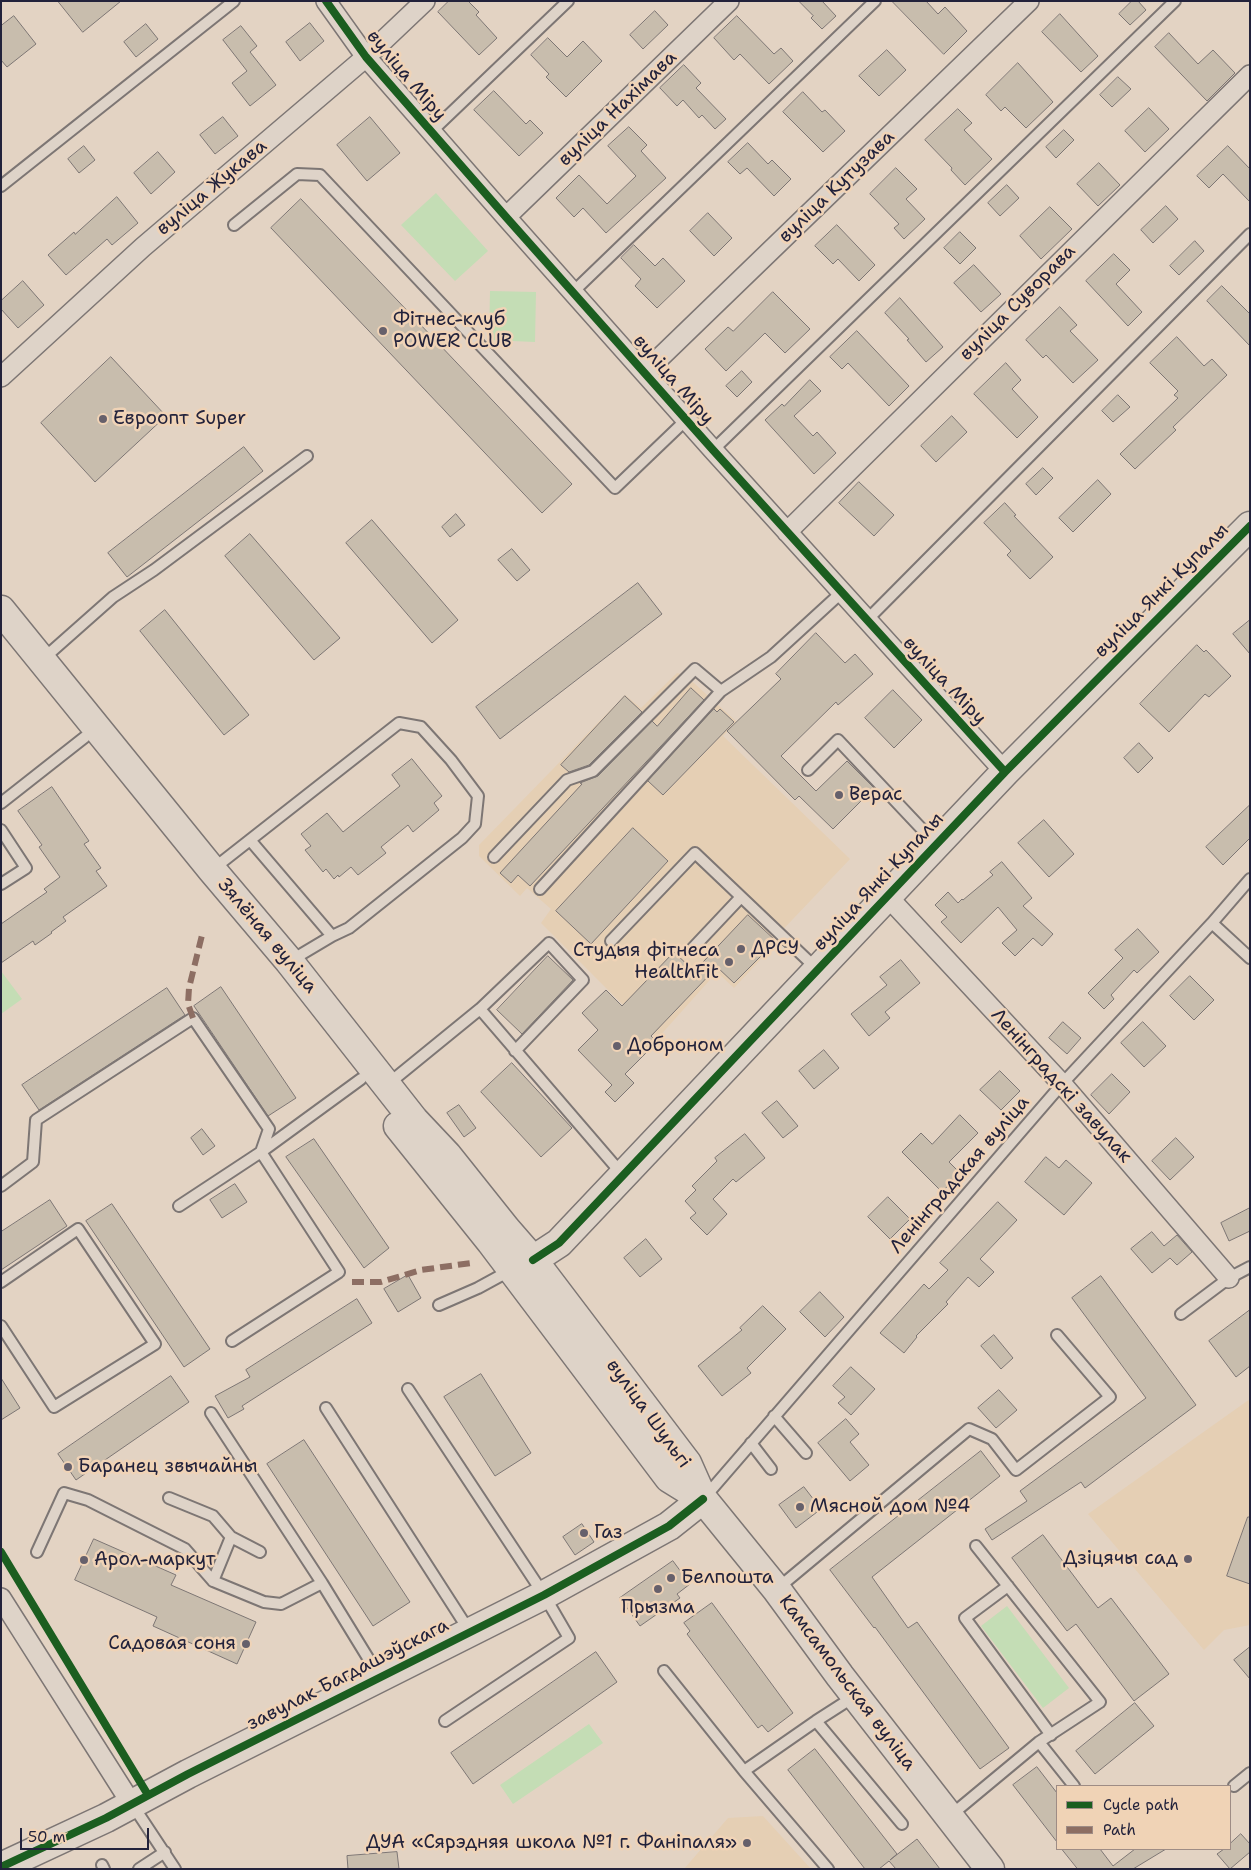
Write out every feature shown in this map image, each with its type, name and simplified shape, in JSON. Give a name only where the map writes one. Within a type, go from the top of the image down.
[{"type":"main road","name":"вуліца Янкі Купалы","points":[[523,1265],[559,1243],[1005,772],[1250,526]]},
{"type":"main road","name":"Зялёная вуліца","points":[[1,610],[42,660],[174,850],[374,1082],[447,1155],[506,1229],[523,1265]]},
{"type":"main road","name":"Зялёная вуліца","points":[[1,640],[91,732],[289,961],[374,1082]]},
{"type":"main road","name":"вуліца Шульгі","points":[[523,1265],[687,1463],[703,1499]]},
{"type":"main road","name":"Камсамольская вуліца","points":[[703,1499],[776,1590],[990,1869]]},
{"type":"main road","name":"завулак Багдашэўскага","points":[[1,1868],[106,1818],[379,1677],[544,1595],[669,1526],[703,1499]]},
{"type":"street","name":"вуліца Міру","points":[[326,1],[366,57],[431,132],[686,420],[1005,772]]},
{"type":"street","name":"вуліца Жукава","points":[[1,377],[143,247],[366,57],[425,1]]},
{"type":"street","name":"вуліца Нахімава","points":[[506,217],[729,1]]},
{"type":"street","name":"вуліца Кутузава","points":[[645,372],[1029,1]]},
{"type":"street","name":"вуліца Суворава","points":[[787,532],[1250,75]]},
{"type":"street","name":"Ленінградскі завулак","points":[[888,897],[1062,1084],[1229,1278]]},
{"type":"street","points":[[1,1598],[132,1803]]},
{"type":"lane","points":[[1,186],[234,1]]},
{"type":"lane","points":[[431,132],[568,1]]},
{"type":"lane","points":[[573,292],[875,1]]},
{"type":"lane","points":[[713,450],[1175,1]]},
{"type":"lane","points":[[234,225],[297,174],[320,175],[615,488],[686,420]]},
{"type":"lane","points":[[867,620],[1250,234]]},
{"type":"lane","points":[[42,660],[113,597],[154,570],[307,456]]},
{"type":"lane","points":[[540,889],[721,691],[771,657],[842,592]]},
{"type":"lane","points":[[494,857],[567,780],[593,771],[696,669],[721,691]]},
{"type":"lane","points":[[212,870],[399,723],[421,727],[451,760],[478,796],[475,824],[462,838],[349,928],[289,961]]},
{"type":"lane","points":[[3,799],[91,732]]},
{"type":"lane","points":[[808,770],[838,740],[936,845]]},
{"type":"lane","points":[[1,830],[26,868],[1,884]]},
{"type":"lane","points":[[250,840],[332,936]]},
{"type":"lane","points":[[612,942],[695,853],[818,970]]},
{"type":"lane","name":"Ленінградская вуліца","points":[[703,1499],[1062,1084],[1212,923],[1250,879]]},
{"type":"lane","points":[[692,949],[741,897]]},
{"type":"lane","points":[[1212,923],[1250,958]]},
{"type":"lane","points":[[179,1206],[261,1152],[374,1082],[480,1008],[549,943],[583,980],[515,1050]]},
{"type":"lane","points":[[480,1008],[624,1176]]},
{"type":"lane","points":[[1,1186],[33,1162],[36,1120],[193,1018],[269,1129],[261,1152]]},
{"type":"lane","points":[[232,1341],[338,1272],[261,1152]]},
{"type":"lane","points":[[1,1282],[78,1229],[155,1344],[54,1407],[1,1326]]},
{"type":"lane","points":[[439,1305],[523,1265]]},
{"type":"lane","points":[[1181,1314],[1229,1278],[1250,1267]]},
{"type":"lane","points":[[776,1590],[969,1429],[992,1439],[1016,1470],[1110,1397],[1056,1335]]},
{"type":"lane","points":[[408,1389],[544,1595],[569,1638],[445,1721]]},
{"type":"lane","points":[[326,1408],[470,1632]]},
{"type":"lane","points":[[211,1413],[322,1583],[379,1677]]},
{"type":"lane","points":[[774,1416],[806,1453]]},
{"type":"lane","points":[[751,1443],[771,1469]]},
{"type":"lane","points":[[37,1552],[64,1493],[88,1500],[185,1549],[213,1581],[264,1602],[281,1604],[322,1583]]},
{"type":"lane","points":[[169,1498],[213,1516],[231,1537],[260,1552]]},
{"type":"lane","points":[[213,1581],[231,1537]]},
{"type":"lane","points":[[950,1816],[1039,1742],[1100,1702],[976,1546]]},
{"type":"lane","points":[[1008,1586],[965,1618],[1051,1735]]},
{"type":"lane","points":[[664,1671],[744,1771],[828,1869]]},
{"type":"lane","points":[[744,1771],[856,1696]]},
{"type":"lane","points":[[816,1721],[902,1824]]},
{"type":"lane","points":[[1039,1742],[1073,1785]]},
{"type":"lane","points":[[1234,1786],[1250,1773]]},
{"type":"lane","points":[[132,1803],[175,1869]]},
{"type":"lane","points":[[139,1869],[165,1852]]},
{"type":"shaded area","points":[[677,673],[685,675],[737,722],[723,736],[850,859],[774,939],[777,942],[734,988],[717,972],[657,1039],[541,923],[551,909],[527,888],[520,896],[479,856],[479,845],[625,695],[641,708]]},
{"type":"shaded area","name":"Дзіцячы сад","points":[[1250,1399],[1250,1625],[1224,1630],[1204,1650],[1088,1514]]},
{"type":"shaded area","name":"ДУА «Сярэдняя школа №1 г. Фаніпаля»","points":[[763,1816],[811,1869],[684,1869],[728,1818]]},
{"type":"green space","points":[[436,193],[488,251],[455,281],[401,225]]},
{"type":"green space","points":[[490,291],[536,292],[535,342],[489,340]]},
{"type":"green space","points":[[1,971],[22,999],[1,1014]]},
{"type":"green space","points":[[1007,1606],[1069,1688],[1043,1708],[981,1626]]},
{"type":"green space","points":[[589,1724],[603,1743],[513,1804],[500,1785]]},
{"type":"building","points":[[58,1],[121,1],[83,32]]},
{"type":"building","points":[[449,1],[468,1],[479,12],[476,15],[497,38],[479,55],[438,12]]},
{"type":"building","points":[[799,1],[822,1],[836,16],[822,29],[811,18],[813,16]]},
{"type":"building","points":[[892,1],[926,1],[938,14],[945,7],[967,31],[944,54]]},
{"type":"building","points":[[1132,1],[1138,1],[1146,10],[1130,25],[1119,14]]},
{"type":"building","points":[[655,11],[668,25],[643,49],[630,35]]},
{"type":"building","points":[[1060,14],[1098,56],[1081,72],[1042,32]]},
{"type":"building","points":[[14,16],[36,44],[7,67],[1,60],[1,26]]},
{"type":"building","points":[[737,16],[774,54],[781,48],[793,61],[769,84],[740,54],[734,60],[714,38]]},
{"type":"building","points":[[310,23],[324,41],[300,61],[286,42]]},
{"type":"building","points":[[146,24],[158,39],[136,57],[124,42]]},
{"type":"building","points":[[241,26],[257,46],[250,52],[276,85],[250,106],[232,83],[247,71],[223,40]]},
{"type":"building","points":[[1169,33],[1198,64],[1213,50],[1235,73],[1207,101],[1155,47]]},
{"type":"building","points":[[548,38],[567,57],[583,41],[602,61],[566,97],[546,77],[549,74],[531,55]]},
{"type":"building","points":[[887,50],[906,70],[879,96],[859,76]]},
{"type":"building","points":[[1018,63],[1053,102],[1026,128],[1005,107],[1001,111],[986,95]]},
{"type":"building","points":[[684,65],[701,83],[696,88],[726,119],[715,129],[702,115],[699,118],[683,100],[677,106],[660,88]]},
{"type":"building","points":[[1118,77],[1131,89],[1112,107],[1100,95]]},
{"type":"building","points":[[494,91],[526,124],[530,120],[543,133],[519,156],[474,110]]},
{"type":"building","points":[[803,92],[822,112],[825,110],[845,131],[823,152],[783,112]]},
{"type":"building","points":[[1149,108],[1169,129],[1145,152],[1125,131]]},
{"type":"building","points":[[958,109],[972,123],[964,130],[992,159],[965,185],[951,170],[952,168],[925,140]]},
{"type":"building","points":[[223,117],[238,136],[215,154],[200,135]]},
{"type":"building","points":[[370,117],[400,153],[367,181],[337,145]]},
{"type":"building","points":[[629,127],[647,145],[641,151],[666,178],[606,233],[583,208],[574,217],[556,198],[579,175],[607,204],[636,176],[608,146]]},
{"type":"building","points":[[1064,130],[1074,140],[1056,158],[1046,147]]},
{"type":"building","points":[[748,143],[768,164],[772,160],[791,179],[774,196],[747,168],[740,174],[728,162]]},
{"type":"building","points":[[84,146],[95,160],[79,173],[68,159]]},
{"type":"building","points":[[1228,146],[1250,169],[1250,202],[1223,174],[1209,188],[1197,176]]},
{"type":"building","points":[[158,152],[175,172],[151,194],[134,173]]},
{"type":"building","points":[[1099,163],[1120,185],[1098,206],[1077,184]]},
{"type":"building","points":[[896,168],[917,189],[906,199],[925,219],[904,239],[894,228],[899,224],[870,194]]},
{"type":"building","points":[[1007,185],[1019,198],[1000,216],[988,203]]},
{"type":"building","points":[[117,197],[138,223],[112,245],[107,239],[66,275],[48,255]]},
{"type":"building","points":[[301,199],[572,484],[542,513],[271,228]]},
{"type":"building","points":[[1166,206],[1178,219],[1153,243],[1141,230]]},
{"type":"building","points":[[1050,207],[1072,229],[1041,259],[1020,236]]},
{"type":"building","points":[[708,213],[732,238],[714,256],[690,231]]},
{"type":"building","points":[[837,225],[875,265],[859,281],[838,259],[833,264],[815,246]]},
{"type":"building","points":[[960,232],[976,248],[960,264],[944,248]]},
{"type":"building","points":[[1195,241],[1204,251],[1179,275],[1170,266]]},
{"type":"building","points":[[634,245],[655,266],[663,258],[685,281],[657,308],[635,286],[641,279],[621,258]]},
{"type":"building","points":[[1114,254],[1130,270],[1116,284],[1142,312],[1128,326],[1086,281]]},
{"type":"building","points":[[974,265],[1001,294],[981,312],[954,283]]},
{"type":"building","points":[[23,281],[44,305],[18,328],[1,309],[1,301]]},
{"type":"building","points":[[1222,286],[1250,314],[1250,346],[1207,301]]},
{"type":"building","points":[[773,292],[810,329],[785,353],[765,333],[726,371],[705,349],[728,327],[733,331]]},
{"type":"building","points":[[900,298],[943,347],[926,362],[907,340],[909,339],[885,313]]},
{"type":"building","points":[[1060,307],[1077,325],[1070,331],[1098,360],[1073,383],[1046,355],[1043,358],[1026,340]]},
{"type":"building","points":[[857,331],[909,386],[889,406],[848,363],[842,369],[830,357]]},
{"type":"building","points":[[1177,337],[1204,366],[1212,359],[1227,375],[1173,427],[1176,430],[1135,469],[1120,454],[1178,398],[1174,395],[1178,391],[1150,363]]},
{"type":"building","name":"Евроопт Super","points":[[111,357],[166,416],[95,482],[41,423]]},
{"type":"building","points":[[1006,363],[1021,380],[1012,389],[1038,417],[1017,438],[974,394]]},
{"type":"building","points":[[742,371],[752,382],[737,397],[726,386]]},
{"type":"building","points":[[810,380],[821,391],[794,416],[813,436],[817,432],[836,453],[814,474],[765,420],[782,404],[784,406]]},
{"type":"building","points":[[1118,395],[1130,407],[1113,422],[1102,411]]},
{"type":"building","points":[[952,416],[967,432],[936,462],[921,446]]},
{"type":"building","points":[[244,447],[263,471],[127,577],[108,553]]},
{"type":"building","points":[[1043,468],[1053,478],[1036,495],[1026,484]]},
{"type":"building","points":[[1098,480],[1111,494],[1073,532],[1059,518]]},
{"type":"building","points":[[859,482],[894,515],[874,536],[839,503]]},
{"type":"building","points":[[1005,503],[1016,515],[1014,516],[1053,557],[1030,579],[1007,555],[1011,551],[984,523]]},
{"type":"building","points":[[456,514],[465,525],[450,537],[442,527]]},
{"type":"building","points":[[372,520],[458,620],[432,643],[346,543]]},
{"type":"building","points":[[250,534],[340,638],[314,660],[225,556]]},
{"type":"building","points":[[512,549],[530,570],[517,581],[498,560]]},
{"type":"building","points":[[638,583],[662,614],[500,739],[476,707]]},
{"type":"building","points":[[165,610],[249,715],[224,735],[140,631]]},
{"type":"building","points":[[1250,620],[1250,654],[1233,634]]},
{"type":"building","points":[[816,633],[845,663],[855,654],[873,674],[838,705],[836,702],[781,756],[816,791],[847,761],[874,788],[833,829],[799,796],[795,800],[727,731],[781,679],[776,674]]},
{"type":"building","points":[[1197,645],[1204,652],[1206,650],[1231,676],[1209,697],[1205,694],[1169,732],[1140,704]]},
{"type":"building","points":[[691,688],[704,700],[530,886],[518,875],[511,883],[500,873],[582,784],[580,783],[598,776],[652,721],[657,726]]},
{"type":"building","points":[[893,690],[922,720],[894,748],[865,718]]},
{"type":"building","points":[[625,696],[642,712],[589,765],[569,772],[561,765]]},
{"type":"building","points":[[714,709],[717,712],[720,709],[734,722],[663,795],[648,781]]},
{"type":"building","points":[[1139,743],[1153,758],[1138,773],[1124,758]]},
{"type":"building","points":[[412,759],[442,796],[434,803],[439,810],[413,832],[408,825],[381,847],[386,853],[358,875],[351,867],[334,879],[326,869],[323,872],[305,850],[311,846],[301,834],[327,813],[343,832],[400,786],[392,775]]},
{"type":"building","points":[[52,787],[89,841],[84,844],[101,868],[96,871],[107,886],[63,917],[66,921],[52,933],[35,945],[33,941],[1,963],[1,924],[47,892],[44,889],[60,877],[39,847],[42,845],[18,811]]},
{"type":"building","points":[[1250,805],[1250,838],[1223,865],[1206,847]]},
{"type":"building","points":[[1044,820],[1074,854],[1049,877],[1018,843]]},
{"type":"building","points":[[633,828],[668,861],[591,944],[556,911]]},
{"type":"building","points":[[1002,862],[1032,898],[1023,906],[1053,934],[1042,946],[1033,938],[1015,956],[1002,943],[1017,930],[998,907],[961,943],[941,922],[947,917],[935,905],[948,892],[958,903],[963,900],[993,875],[990,872]]},
{"type":"building","points":[[748,915],[776,941],[734,983],[717,967],[651,1036],[657,1042],[625,1074],[634,1083],[615,1102],[605,1092],[612,1085],[578,1050],[598,1030],[582,1013],[606,990],[622,1006],[674,952],[694,971]]},
{"type":"building","points":[[1138,929],[1159,952],[1137,973],[1134,970],[1111,995],[1114,999],[1104,1009],[1088,993],[1123,958],[1115,950]]},
{"type":"building","points":[[548,956],[573,980],[522,1034],[497,1010]]},
{"type":"building","points":[[901,960],[920,983],[885,1012],[890,1018],[869,1036],[851,1014],[887,985],[880,977]]},
{"type":"building","points":[[1190,976],[1214,1000],[1194,1020],[1170,996]]},
{"type":"building","points":[[221,987],[296,1098],[268,1116],[194,1006]]},
{"type":"building","points":[[167,988],[185,1015],[39,1110],[22,1085]]},
{"type":"building","points":[[1063,1022],[1081,1038],[1067,1054],[1049,1038]]},
{"type":"building","points":[[1143,1022],[1166,1046],[1144,1067],[1121,1043]]},
{"type":"building","points":[[824,1050],[839,1068],[814,1089],[799,1071]]},
{"type":"building","points":[[512,1063],[572,1128],[541,1157],[481,1092]]},
{"type":"building","points":[[1000,1071],[1020,1091],[1001,1110],[980,1090]]},
{"type":"building","points":[[1112,1074],[1130,1092],[1109,1114],[1091,1095]]},
{"type":"building","points":[[777,1101],[798,1126],[783,1138],[762,1113]]},
{"type":"building","points":[[459,1105],[476,1128],[464,1137],[447,1113]]},
{"type":"building","points":[[960,1115],[978,1133],[949,1162],[960,1173],[942,1192],[902,1152],[921,1133],[932,1144]]},
{"type":"building","points":[[202,1129],[215,1146],[203,1155],[191,1138]]},
{"type":"building","points":[[745,1134],[765,1158],[736,1182],[733,1179],[713,1199],[727,1214],[707,1235],[690,1218],[696,1213],[685,1201],[696,1190],[692,1186],[717,1161],[715,1158]]},
{"type":"building","points":[[1176,1138],[1194,1157],[1170,1180],[1152,1161]]},
{"type":"building","points":[[314,1139],[389,1248],[364,1268],[286,1157]]},
{"type":"building","points":[[1046,1157],[1059,1168],[1066,1160],[1092,1183],[1064,1215],[1025,1182]]},
{"type":"building","points":[[235,1184],[247,1202],[222,1218],[210,1200]]},
{"type":"building","points":[[888,1197],[910,1219],[890,1239],[868,1217]]},
{"type":"building","points":[[50,1200],[67,1226],[1,1270],[1,1232]]},
{"type":"building","points":[[998,1202],[1017,1220],[980,1259],[994,1272],[979,1287],[968,1277],[946,1302],[948,1304],[916,1336],[904,1353],[880,1333],[924,1284],[929,1289],[948,1270],[940,1263]]},
{"type":"building","points":[[112,1204],[210,1349],[184,1367],[86,1221]]},
{"type":"building","points":[[1250,1208],[1250,1231],[1229,1241],[1221,1223]]},
{"type":"building","points":[[1152,1232],[1164,1246],[1177,1235],[1192,1252],[1177,1265],[1170,1258],[1152,1273],[1131,1249]]},
{"type":"building","points":[[646,1239],[662,1259],[640,1277],[624,1258]]},
{"type":"building","points":[[408,1275],[421,1298],[398,1312],[384,1289]]},
{"type":"building","points":[[1101,1276],[1196,1405],[1085,1488],[1081,1482],[992,1540],[985,1529],[1027,1501],[1020,1491],[1146,1398],[1072,1298]]},
{"type":"building","points":[[820,1292],[844,1317],[825,1337],[800,1312]]},
{"type":"building","points":[[357,1299],[372,1323],[242,1406],[244,1409],[228,1418],[215,1396],[250,1377],[246,1370]]},
{"type":"building","points":[[763,1306],[786,1329],[747,1368],[751,1373],[722,1396],[698,1366],[742,1330],[740,1328]]},
{"type":"building","points":[[1250,1310],[1250,1366],[1236,1377],[1209,1341]]},
{"type":"building","points":[[994,1335],[1013,1358],[1001,1369],[981,1346]]},
{"type":"building","points":[[851,1367],[875,1389],[851,1415],[838,1403],[845,1397],[833,1386]]},
{"type":"building","points":[[481,1374],[531,1453],[495,1476],[444,1397]]},
{"type":"building","points":[[171,1376],[189,1402],[76,1480],[58,1454]]},
{"type":"building","points":[[1,1378],[20,1408],[1,1420]]},
{"type":"building","points":[[999,1390],[1017,1410],[996,1428],[978,1408]]},
{"type":"building","points":[[846,1419],[859,1434],[850,1442],[869,1465],[850,1481],[818,1443]]},
{"type":"building","points":[[304,1440],[410,1602],[373,1626],[267,1464]]},
{"type":"building","points":[[981,1451],[1000,1476],[872,1577],[908,1628],[917,1622],[1009,1748],[980,1769],[875,1627],[830,1570]]},
{"type":"building","name":"Мясной дом №4","points":[[804,1487],[821,1509],[796,1528],[779,1505]]},
{"type":"building","points":[[1248,1517],[1250,1517],[1250,1584],[1227,1576]]},
{"type":"building","points":[[582,1524],[594,1542],[575,1555],[563,1537]]},
{"type":"building","points":[[1043,1535],[1098,1608],[1111,1598],[1169,1674],[1134,1701],[1076,1624],[1067,1631],[1012,1558]]},
{"type":"building","points":[[94,1539],[176,1575],[171,1585],[256,1622],[237,1664],[153,1626],[157,1617],[75,1580]]},
{"type":"building","name":"Прызма","points":[[673,1561],[690,1584],[677,1594],[680,1598],[640,1626],[620,1598]]},
{"type":"building","points":[[712,1603],[793,1713],[768,1732],[762,1725],[758,1728],[687,1634],[690,1631],[684,1623]]},
{"type":"building","points":[[1250,1647],[1250,1679],[1234,1660]]},
{"type":"building","points":[[596,1652],[617,1682],[473,1784],[451,1753]]},
{"type":"building","points":[[1135,1703],[1154,1726],[1095,1774],[1076,1751]]},
{"type":"building","points":[[815,1749],[897,1854],[890,1860],[917,1839],[940,1869],[896,1869],[889,1861],[879,1869],[865,1869],[788,1770]]},
{"type":"building","points":[[1037,1767],[1056,1792],[1056,1841],[1013,1785]]},
{"type":"building","points":[[1241,1834],[1250,1844],[1250,1852],[1230,1869],[1217,1854],[1223,1850],[1231,1850],[1231,1843]]},
{"type":"building","points":[[1063,1850],[1101,1850],[1113,1866],[1134,1850],[1164,1850],[1133,1869],[1078,1869]]},
{"type":"building","points":[[397,1852],[399,1869],[348,1869],[347,1856]]},
{"type":"marked path","points":[[193,1018],[188,1004],[189,988],[203,931]]},
{"type":"marked path","points":[[352,1282],[381,1282],[421,1270],[471,1263]]},
{"type":"cycle path","points":[[326,1],[366,57],[506,217],[713,450],[1005,772]]},
{"type":"cycle path","points":[[533,1260],[559,1243],[1005,772],[1250,526]]},
{"type":"cycle path","points":[[1,1867],[106,1818],[188,1774],[544,1595],[669,1526],[703,1499]]},
{"type":"cycle path","points":[[1,1552],[148,1795]]},
{"type":"place","name":"Фітнес-клуб POWER CLUB","points":[[383,331]]},
{"type":"place","name":"Евроопт Super","points":[[103,419]]},
{"type":"place","name":"Верас","points":[[839,795]]},
{"type":"place","name":"ДРСУ","points":[[741,949]]},
{"type":"place","name":"Студыя фітнеса HealthFit","points":[[729,962]]},
{"type":"place","name":"Доброном","points":[[617,1046]]},
{"type":"place","name":"Баранец звычайны","points":[[68,1467]]},
{"type":"place","name":"Мясной дом №4","points":[[800,1507]]},
{"type":"place","name":"Газ","points":[[584,1533]]},
{"type":"place","name":"Дзіцячы сад","points":[[1188,1559]]},
{"type":"place","name":"Арол-маркут","points":[[84,1560]]},
{"type":"place","name":"Белпошта","points":[[671,1578]]},
{"type":"place","name":"Прызма","points":[[658,1589]]},
{"type":"place","name":"Садовая соня","points":[[246,1644]]},
{"type":"place","name":"ДУА «Сярэдняя школа №1 г. Фаніпаля»","points":[[747,1843]]}]
